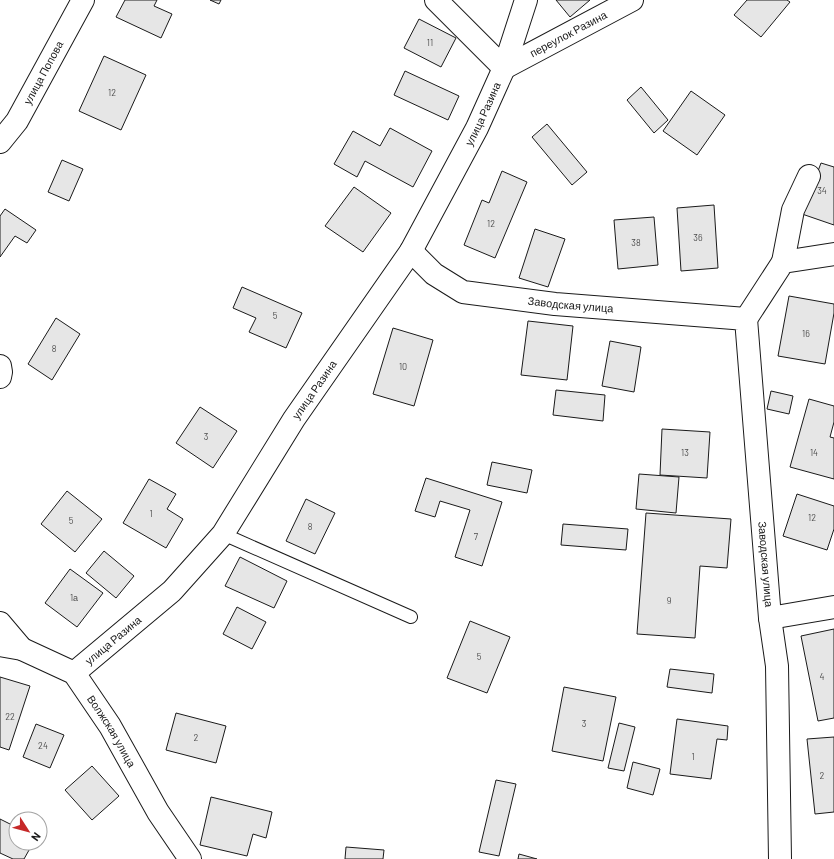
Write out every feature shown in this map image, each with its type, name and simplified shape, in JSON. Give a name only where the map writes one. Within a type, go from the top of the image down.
[{"type":"street","name":"улица Попова","points":[[0,142],[17,121],[83,0]]},
{"type":"street","name":"улица Разина","points":[[436,0],[504,68]]},
{"type":"street","name":"улица Разина","points":[[74,673],[172,591],[223,534],[294,419],[411,251],[477,128],[504,68],[526,0]]},
{"type":"street","name":"переулок Разина","points":[[504,68],[632,0]]},
{"type":"street","points":[[746,319],[783,262],[793,210],[809,176]]},
{"type":"street","name":"Заводская улица","points":[[411,251],[434,274],[463,292],[555,304],[746,319],[770,618],[777,666],[780,859]]},
{"type":"street","points":[[783,262],[834,254]]},
{"type":"street","points":[[0,366],[0,377]]},
{"type":"street","name":"Заводская улица","points":[[770,618],[834,607]]},
{"type":"street","points":[[0,623],[22,650]]},
{"type":"street","points":[[0,645],[22,650],[74,673]]},
{"type":"street","name":"Волжская улица","points":[[74,673],[110,726],[158,812],[190,859]]},
{"type":"lane","points":[[223,534],[411,617]]},
{"type":"building","points":[[125,0],[157,0],[154,6],[172,14],[161,38],[116,17]]},
{"type":"building","points":[[210,0],[221,0],[219,4]]},
{"type":"building","points":[[556,0],[590,0],[570,17]]},
{"type":"building","points":[[747,0],[787,0],[790,2],[761,37],[734,15]]},
{"type":"building","points":[[419,19],[456,38],[441,67],[404,48]]},
{"type":"building","points":[[104,56],[146,75],[121,130],[79,111]]},
{"type":"building","points":[[405,71],[459,96],[448,120],[394,95]]},
{"type":"building","points":[[641,87],[668,120],[654,133],[627,100]]},
{"type":"building","points":[[691,91],[725,115],[697,155],[663,131]]},
{"type":"building","points":[[547,124],[587,172],[572,185],[532,137]]},
{"type":"building","points":[[390,128],[432,151],[413,187],[365,161],[357,177],[334,164],[353,131],[380,146]]},
{"type":"building","points":[[62,160],[83,169],[69,201],[48,192]]},
{"type":"building","points":[[821,163],[834,167],[834,225],[802,214]]},
{"type":"building","points":[[502,171],[527,182],[495,258],[464,245],[482,200],[489,203]]},
{"type":"building","points":[[354,187],[391,213],[363,252],[325,226]]},
{"type":"building","points":[[714,205],[718,268],[681,271],[677,208]]},
{"type":"building","points":[[5,209],[36,230],[27,243],[15,236],[0,257],[0,216]]},
{"type":"building","points":[[654,217],[658,265],[618,269],[614,220]]},
{"type":"building","points":[[535,229],[565,239],[548,287],[519,278]]},
{"type":"building","points":[[242,287],[302,313],[286,348],[249,332],[256,318],[233,308]]},
{"type":"building","points":[[789,296],[834,304],[834,313],[825,364],[778,356]]},
{"type":"building","points":[[56,318],[80,334],[52,380],[28,364]]},
{"type":"building","points":[[528,321],[573,326],[567,380],[521,375]]},
{"type":"building","points":[[393,328],[433,340],[414,406],[373,394]]},
{"type":"building","points":[[610,341],[641,347],[634,392],[602,386]]},
{"type":"building","points":[[556,390],[605,395],[603,421],[553,415]]},
{"type":"building","points":[[771,391],[793,396],[789,414],[767,409]]},
{"type":"building","points":[[809,399],[834,406],[834,422],[830,437],[834,438],[834,479],[790,467]]},
{"type":"building","points":[[200,407],[237,431],[213,468],[176,443]]},
{"type":"building","points":[[662,429],[710,432],[707,478],[660,475]]},
{"type":"building","points":[[492,462],[532,470],[527,493],[487,485]]},
{"type":"building","points":[[639,474],[679,477],[676,513],[636,509]]},
{"type":"building","points":[[426,478],[502,502],[482,566],[455,557],[470,510],[440,501],[435,517],[415,511]]},
{"type":"building","points":[[149,479],[176,494],[167,509],[183,519],[166,548],[123,523]]},
{"type":"building","points":[[67,491],[102,519],[75,552],[41,524]]},
{"type":"building","points":[[797,494],[834,506],[834,529],[827,550],[783,536]]},
{"type":"building","points":[[306,499],[335,513],[315,554],[286,541]]},
{"type":"building","points":[[646,513],[731,519],[727,568],[700,566],[695,638],[637,634]]},
{"type":"building","points":[[563,524],[628,529],[626,550],[561,545]]},
{"type":"building","points":[[104,551],[134,576],[116,598],[86,573]]},
{"type":"building","points":[[240,557],[287,581],[274,608],[225,586]]},
{"type":"building","points":[[70,569],[103,593],[77,627],[45,603]]},
{"type":"building","points":[[237,607],[266,622],[252,649],[223,634]]},
{"type":"building","points":[[470,621],[510,637],[487,693],[447,678]]},
{"type":"building","points":[[834,629],[834,718],[818,721],[801,636]]},
{"type":"building","points":[[670,669],[714,674],[712,693],[667,687]]},
{"type":"building","points":[[0,677],[30,686],[9,750],[0,747]]},
{"type":"building","points":[[564,687],[616,697],[603,761],[552,751]]},
{"type":"building","points":[[176,713],[226,726],[216,763],[166,750]]},
{"type":"building","points":[[677,719],[728,726],[727,740],[717,739],[711,779],[670,774]]},
{"type":"building","points":[[619,723],[635,727],[624,771],[608,768]]},
{"type":"building","points":[[36,724],[64,735],[50,768],[23,757]]},
{"type":"building","points":[[834,737],[834,812],[815,814],[807,739]]},
{"type":"building","points":[[633,762],[660,769],[653,795],[627,788]]},
{"type":"building","points":[[92,766],[119,796],[92,820],[65,790]]},
{"type":"building","points":[[496,780],[516,784],[499,856],[479,852]]},
{"type":"building","points":[[211,797],[272,812],[266,838],[253,834],[247,856],[200,845]]},
{"type":"building","points":[[0,819],[8,823],[8,851],[28,851],[24,859],[13,859],[0,853]]},
{"type":"building","points":[[346,847],[384,850],[383,859],[345,859]]},
{"type":"building","points":[[519,854],[537,859],[518,859]]}]
